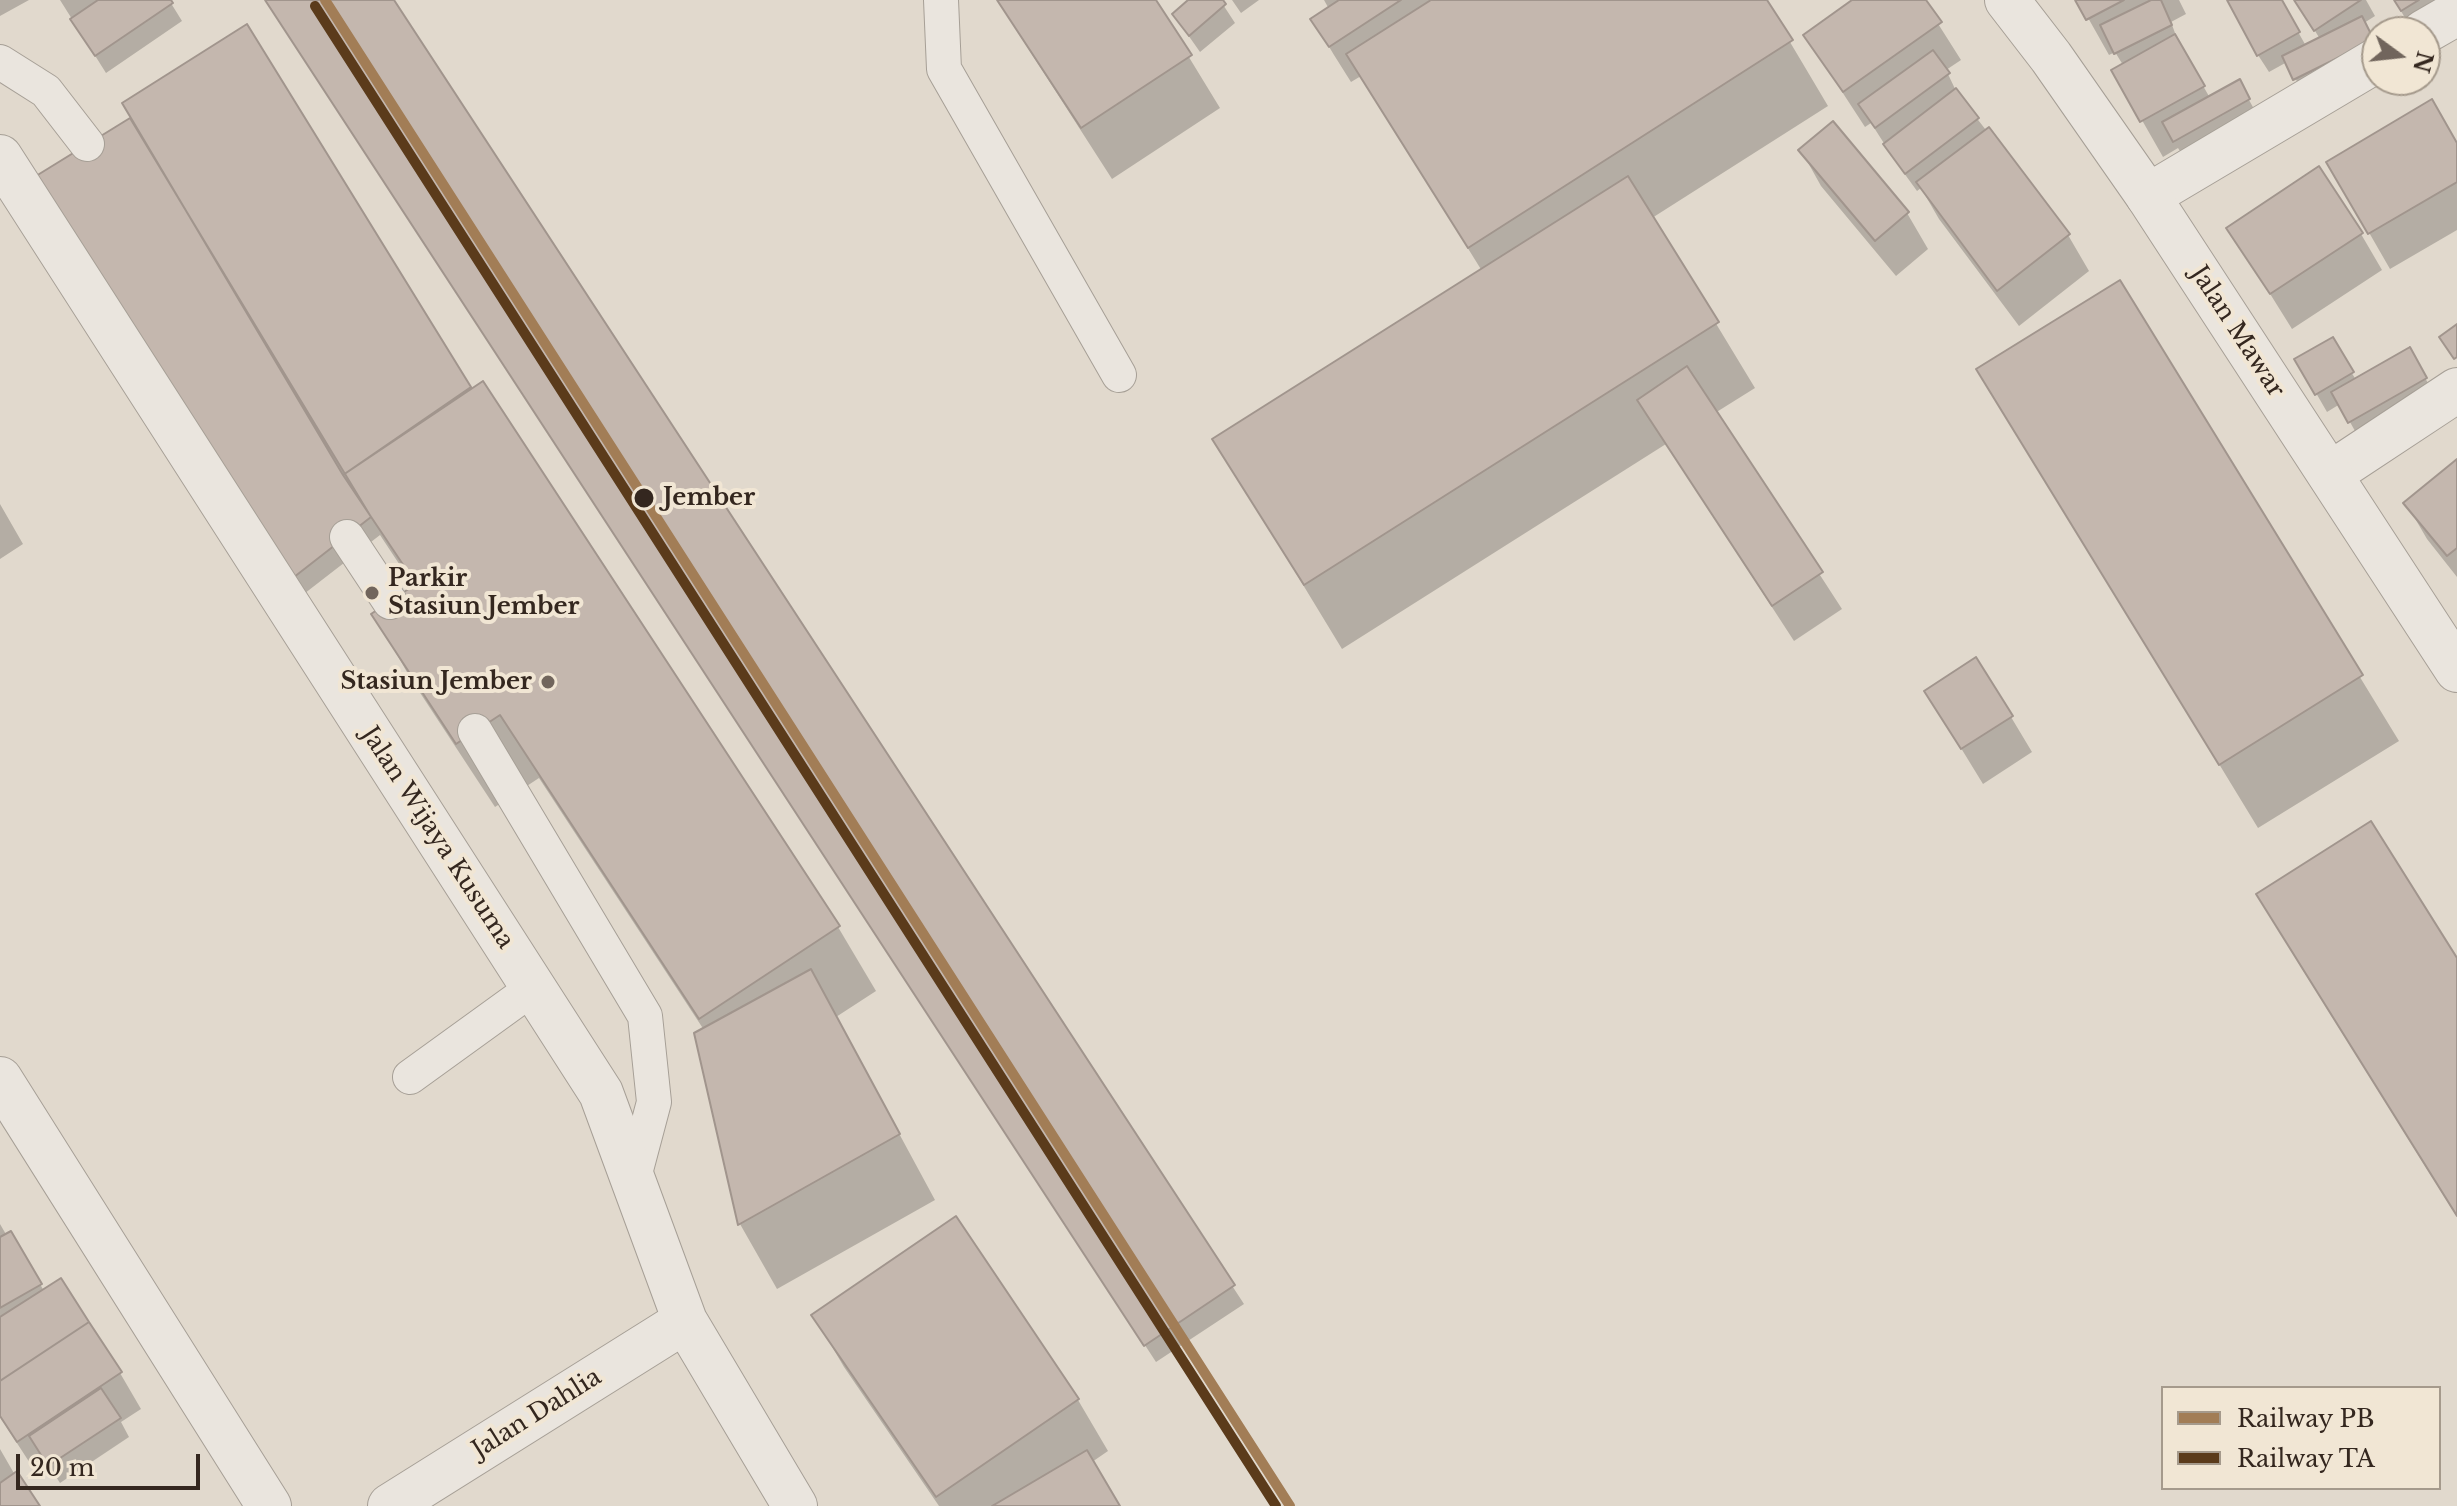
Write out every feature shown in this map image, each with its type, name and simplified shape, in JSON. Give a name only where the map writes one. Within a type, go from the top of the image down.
[{"type":"street","name":"Jalan Mawar","points":[[2007,0],[2051,57],[2148,196],[2457,670]]},
{"type":"street","points":[[2148,196],[2361,70]]},
{"type":"street","name":"Jalan Wijaya Kusuma","points":[[0,157],[601,1093],[685,1321],[795,1506]]},
{"type":"street","points":[[2330,474],[2457,390]]},
{"type":"street","points":[[0,1079],[269,1506]]},
{"type":"street","name":"Jalan Dahlia","points":[[390,1506],[685,1321]]},
{"type":"lane","points":[[941,0],[944,69],[1119,375]]},
{"type":"lane","points":[[0,62],[46,91],[87,144]]},
{"type":"lane","points":[[347,537],[390,602]]},
{"type":"lane","points":[[475,731],[645,1016],[654,1102],[633,1181]]},
{"type":"lane","points":[[410,1077],[533,988]]},
{"type":"building","points":[[98,0],[171,0],[173,3],[95,56],[70,19]]},
{"type":"building","points":[[265,0],[394,0],[1235,1285],[1144,1346]]},
{"type":"building","points":[[997,0],[1156,0],[1192,55],[1081,128]]},
{"type":"building","points":[[1188,0],[1223,0],[1226,4],[1189,36],[1172,14]]},
{"type":"building","points":[[1339,0],[1401,0],[1329,47],[1310,19]]},
{"type":"building","points":[[1431,0],[1767,0],[1793,40],[1468,248],[1346,54]]},
{"type":"building","points":[[1852,0],[1926,0],[1942,22],[1843,92],[1803,35]]},
{"type":"building","points":[[2075,0],[2124,0],[2086,20]]},
{"type":"building","points":[[2151,0],[2161,0],[2172,25],[2114,54],[2100,25]]},
{"type":"building","points":[[2227,0],[2282,0],[2300,32],[2257,56]]},
{"type":"building","points":[[2294,0],[2361,0],[2314,31]]},
{"type":"building","points":[[2394,0],[2419,0],[2401,11]]},
{"type":"building","points":[[2361,16],[2361,46],[2293,80],[2282,56]]},
{"type":"building","points":[[247,24],[471,387],[343,475],[122,103]]},
{"type":"building","points":[[2175,34],[2205,86],[2140,122],[2111,70]]},
{"type":"building","points":[[1933,50],[1950,73],[1875,128],[1858,104]]},
{"type":"building","points":[[2240,79],[2250,99],[2173,142],[2162,122]]},
{"type":"building","points":[[1956,88],[1979,118],[1905,174],[1883,144]]},
{"type":"building","points":[[2432,99],[2457,143],[2457,182],[2368,234],[2326,162]]},
{"type":"building","points":[[130,118],[371,517],[289,581],[36,176]]},
{"type":"building","points":[[1833,121],[1909,212],[1875,241],[1798,150]]},
{"type":"building","points":[[1989,127],[2070,234],[1997,291],[1916,182]]},
{"type":"building","points":[[2319,166],[2363,233],[2270,294],[2226,228]]},
{"type":"building","points":[[1628,176],[1719,322],[1304,585],[1212,439]]},
{"type":"building","points":[[2120,280],[2363,675],[2219,765],[1976,369]]},
{"type":"building","points":[[2457,324],[2457,357],[2454,359],[2439,337]]},
{"type":"building","points":[[2333,337],[2354,372],[2315,395],[2294,359]]},
{"type":"building","points":[[2410,347],[2427,378],[2348,423],[2331,392]]},
{"type":"building","points":[[1687,366],[1823,572],[1772,606],[1637,400]]},
{"type":"building","name":"Stasiun Jember","points":[[483,381],[840,926],[699,1019],[500,715],[456,744],[371,614],[416,584],[343,475]]},
{"type":"building","points":[[2457,459],[2457,548],[2447,556],[2403,503]]},
{"type":"building","points":[[1976,657],[2013,716],[1961,749],[1924,691]]},
{"type":"building","points":[[2371,821],[2457,958],[2457,1216],[2256,894]]},
{"type":"building","points":[[811,969],[900,1134],[738,1225],[694,1033]]},
{"type":"building","points":[[956,1216],[1079,1399],[936,1497],[811,1315]]},
{"type":"building","points":[[11,1231],[42,1284],[0,1308],[0,1237]]},
{"type":"building","points":[[61,1278],[89,1322],[0,1381],[0,1317]]},
{"type":"building","points":[[89,1322],[122,1372],[17,1442],[0,1416],[0,1381]]},
{"type":"building","points":[[101,1388],[121,1418],[48,1466],[29,1436]]},
{"type":"building","points":[[1087,1450],[1120,1506],[992,1506]]},
{"type":"building","points":[[17,1471],[40,1506],[0,1506],[0,1483]]},
{"type":"rail line","name":"PB","points":[[325,0],[1290,1506]]},
{"type":"rail line","name":"TA","points":[[315,6],[1276,1506]]},
{"type":"place","name":"Jember","points":[[644,498]]},
{"type":"place","name":"Parkir Stasiun Jember","points":[[372,593]]},
{"type":"place","name":"Stasiun Jember","points":[[548,682]]}]
